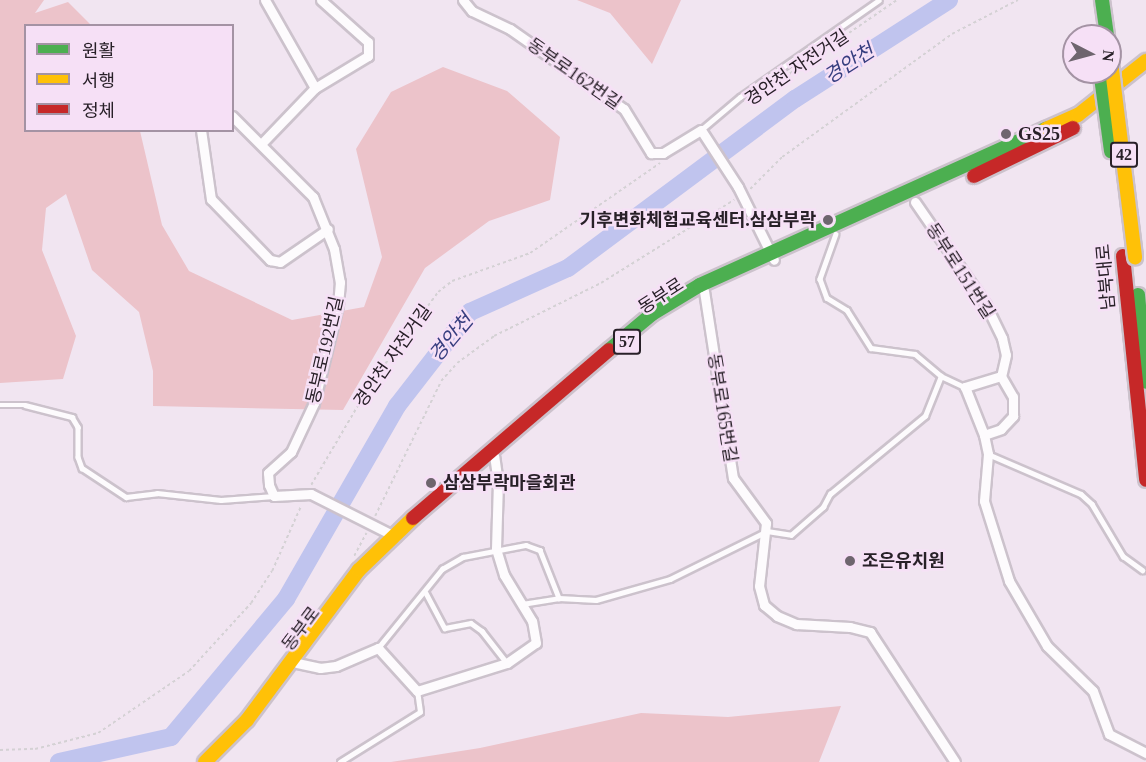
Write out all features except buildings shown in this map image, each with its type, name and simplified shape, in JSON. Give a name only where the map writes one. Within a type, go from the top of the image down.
[{"type":"main road","points":[[1090,0],[1093,24]]},
{"type":"main road","points":[[1102,0],[1105,24]]},
{"type":"main road","points":[[205,762],[247,720],[359,570],[652,314],[700,285],[773,257],[1078,116],[1146,61]]},
{"type":"main road","name":"동부로","points":[[218,762],[255,723],[297,663],[396,537],[658,317],[773,257],[915,202],[1044,145],[1084,121],[1146,71]]},
{"type":"main road","name":"남북대로","points":[[1102,84],[1146,382]]},
{"type":"main road","name":"남북대로","points":[[1113,84],[1146,480]]},
{"type":"street","points":[[265,0],[315,88]]},
{"type":"street","points":[[262,143],[315,88],[369,51],[364,38],[321,0]]},
{"type":"street","name":"동부로162번길","points":[[463,0],[472,11],[510,29],[624,109],[651,153],[663,153],[701,130]]},
{"type":"street","name":"동부로192번길","points":[[234,118],[307,188],[328,229],[338,265],[338,305],[314,403],[291,452],[268,473],[274,496]]},
{"type":"street","points":[[701,130],[741,191],[773,257]]},
{"type":"street","points":[[201,132],[212,199],[270,260],[280,262],[328,229]]},
{"type":"street","name":"동부로151번길","points":[[915,202],[990,313],[1006,355],[1001,376]]},
{"type":"street","name":"동부로165번길","points":[[704,291],[733,478],[762,515],[767,531]]},
{"type":"street","points":[[984,435],[1001,429],[1013,416],[1013,397],[1001,376],[965,387],[984,435],[988,454],[984,501],[1009,581],[1029,619],[1047,646],[1093,691],[1109,734],[1146,753]]},
{"type":"street","points":[[297,663],[320,668],[336,666],[378,648],[417,691],[507,663],[538,639],[522,604],[504,575],[496,549],[498,483],[494,456]]},
{"type":"street","points":[[274,496],[308,495],[396,537]]},
{"type":"street","points":[[767,531],[759,586],[764,605],[777,616],[796,624],[850,627],[870,632],[955,762]]},
{"type":"lane","points":[[701,130],[740,97],[879,0]]},
{"type":"lane","points":[[836,234],[820,279],[827,298],[847,310],[871,348],[915,354],[941,376],[965,387]]},
{"type":"lane","points":[[522,604],[559,598],[596,600],[670,579],[767,531],[791,535],[801,529],[823,507],[830,494],[925,416],[941,376]]},
{"type":"lane","points":[[0,405],[25,405],[72,417],[78,427],[78,457],[82,468],[126,497],[157,493],[231,501],[274,496]]},
{"type":"lane","points":[[988,454],[1081,494],[1092,504],[1123,556],[1142,570]]},
{"type":"lane","points":[[378,648],[426,593],[442,569],[463,557],[526,545],[540,550],[559,598]]},
{"type":"lane","points":[[426,593],[445,628],[471,623],[482,631],[507,663]]},
{"type":"lane","points":[[340,762],[420,712],[417,691]]},
{"type":"path","name":"경안천 자전거길","points":[[756,96],[897,0]]},
{"type":"path","points":[[349,566],[441,381],[457,363],[494,336],[601,283],[741,191],[782,156],[952,34],[1018,0]]},
{"type":"path","name":"경안천 자전거길","points":[[0,750],[35,749],[98,733],[189,671],[229,631],[272,572],[308,495],[371,383],[438,292],[459,278],[530,253],[663,161]]},
{"type":"shaded area","points":[[0,0],[44,0],[35,13],[68,2],[90,24],[24,24],[24,132],[140,132],[162,225],[189,271],[292,320],[364,307],[382,257],[356,149],[391,92],[443,67],[507,91],[560,137],[550,200],[489,221],[425,268],[343,410],[153,406],[153,371],[139,312],[92,270],[66,194],[46,208],[42,250],[76,336],[63,379],[0,383]]},
{"type":"shaded area","points":[[577,0],[681,0],[652,64],[610,13]]},
{"type":"shaded area","points":[[841,706],[819,762],[391,762],[480,748],[641,713],[728,717]]},
{"type":"waterway","name":"경안천","points":[[59,762],[171,737],[286,599],[397,406],[470,312],[568,268],[795,99],[949,0]]},
{"type":"traffic: fast","points":[[1102,0],[1105,24]]},
{"type":"traffic: fast","points":[[1102,84],[1111,151]]},
{"type":"traffic: fast","points":[[609,350],[652,314],[700,285],[1046,129]]},
{"type":"traffic: fast","points":[[1138,295],[1146,382]]},
{"type":"traffic: slow","points":[[1046,129],[1078,115],[1146,61]]},
{"type":"traffic: slow","points":[[1114,84],[1135,257]]},
{"type":"traffic: slow","points":[[205,762],[247,720],[359,570],[413,518]]},
{"type":"traffic: jam","points":[[974,176],[1073,128]]},
{"type":"traffic: jam","points":[[1123,256],[1146,480]]},
{"type":"traffic: jam","points":[[413,518],[609,350]]},
{"type":"place","name":"GS25","points":[[1006,134]]},
{"type":"place","name":"기후변화체험교육센터.삼삼부락","points":[[828,220]]},
{"type":"place","name":"삼삼부락마을회관","points":[[431,483]]},
{"type":"place","name":"조은유치원","points":[[850,561]]}]
